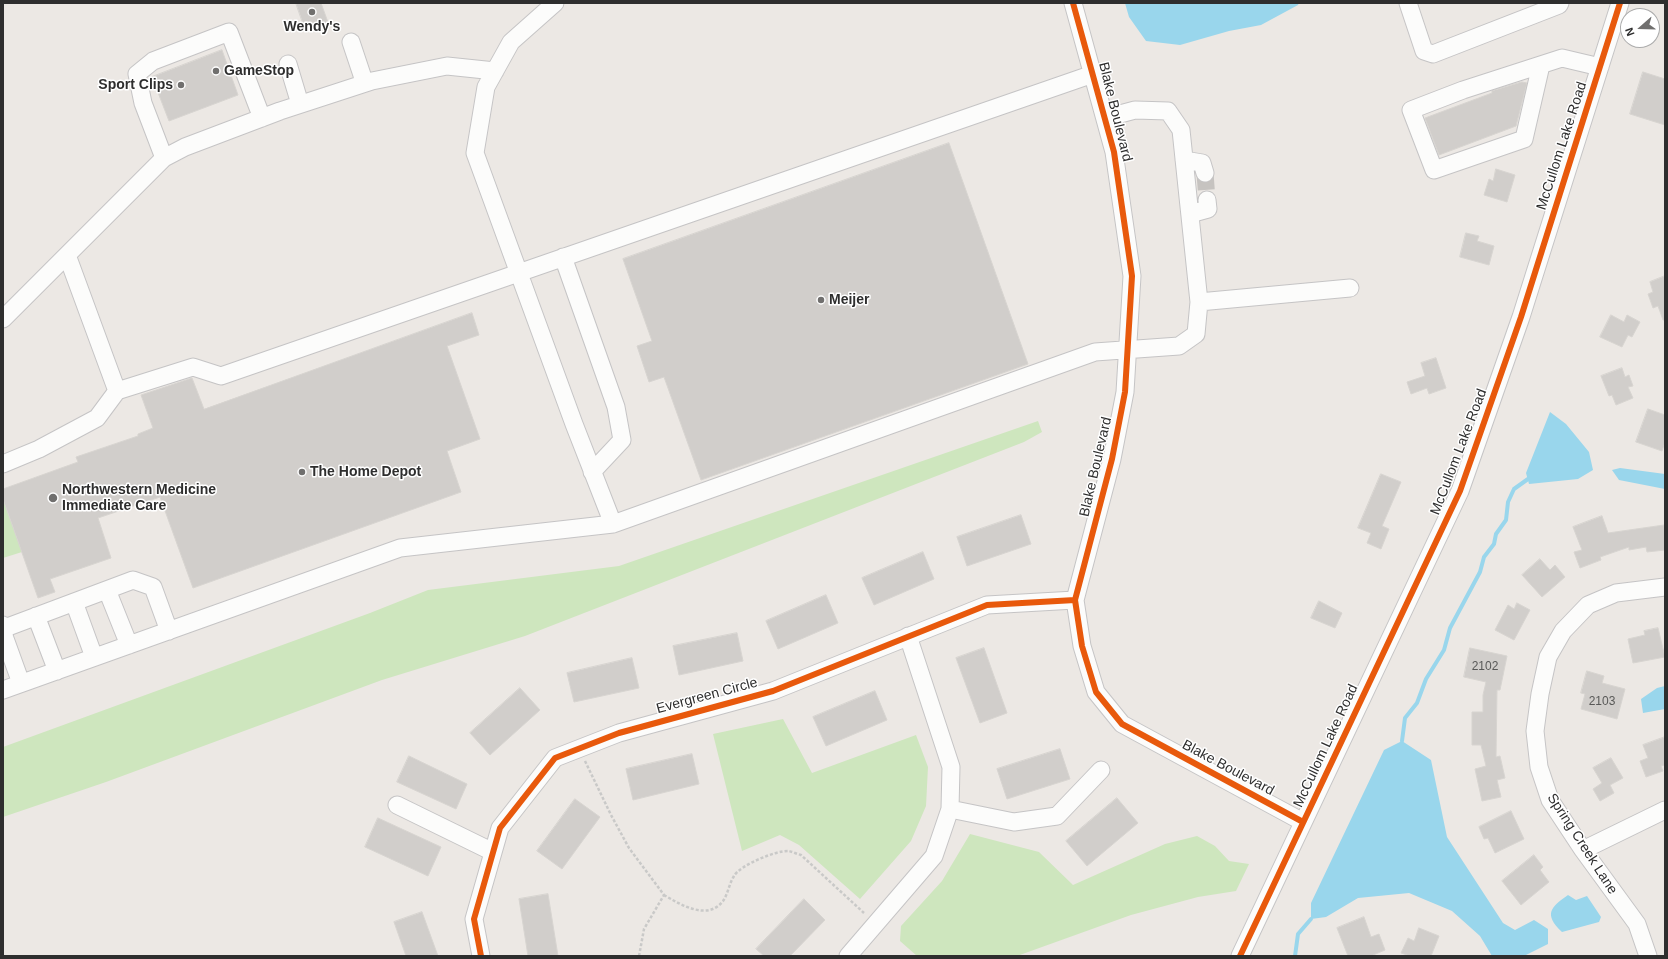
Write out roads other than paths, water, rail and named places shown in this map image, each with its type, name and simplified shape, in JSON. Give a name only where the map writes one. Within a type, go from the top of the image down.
[{"type":"street","name":"Blake Boulevard","points":[[1073,3],[1114,152],[1132,276],[1125,392],[1112,459],[1076,600],[1082,646],[1096,692],[1122,724],[1303,822]]},
{"type":"street","points":[[1408,3],[1424,51],[1433,54],[1560,3]]},
{"type":"street","name":"McCullom Lake Road","points":[[1240,956],[1460,492],[1521,317],[1620,3]]},
{"type":"street","points":[[551,5],[511,42],[486,87],[475,153],[574,424],[613,524]]},
{"type":"street","points":[[164,158],[143,103],[137,74],[154,61],[229,32],[262,118]]},
{"type":"street","points":[[351,42],[362,75],[363,84]]},
{"type":"street","points":[[1541,65],[1524,139],[1434,170],[1411,110],[1463,90],[1562,58],[1600,67]]},
{"type":"street","points":[[288,64],[300,104]]},
{"type":"street","points":[[3,319],[164,158],[185,147],[300,104],[363,84],[447,66],[495,71]]},
{"type":"street","points":[[3,464],[39,449],[97,418],[117,391],[193,368],[222,376],[518,272],[1093,74]]},
{"type":"street","points":[[3,690],[400,548],[613,524],[1095,352],[1179,346],[1196,334],[1200,302],[1181,130],[1168,112],[1135,110],[1105,118]]},
{"type":"street","points":[[1184,160],[1202,163],[1205,173]]},
{"type":"street","points":[[1190,214],[1208,209],[1207,200]]},
{"type":"street","points":[[67,255],[117,391]]},
{"type":"street","points":[[563,257],[616,408],[622,440],[592,472]]},
{"type":"street","points":[[1200,302],[1350,288]]},
{"type":"street","points":[[21,683],[4,636],[4,626],[36,616],[133,580],[153,587],[169,631]]},
{"type":"street","name":"Spring Creek Lane","points":[[1648,956],[1637,924],[1583,850],[1550,800],[1539,767],[1535,731],[1540,694],[1548,657],[1563,631],[1588,605],[1616,593],[1665,587]]},
{"type":"street","points":[[107,590],[129,645]]},
{"type":"street","name":"Evergreen Circle","points":[[481,956],[474,918],[500,828],[555,758],[619,733],[773,691],[986,605],[1076,600]]},
{"type":"street","points":[[74,602],[94,657]]},
{"type":"street","points":[[36,616],[57,671]]},
{"type":"street","points":[[848,956],[934,856],[950,809],[951,767],[908,636]]},
{"type":"street","points":[[950,809],[1014,822],[1057,816],[1101,770]]},
{"type":"street","points":[[397,805],[493,852]]},
{"type":"street","points":[[1583,850],[1665,810]]},
{"type":"water","points":[[1125,3],[1299,3],[1298,5],[1261,25],[1229,31],[1180,45],[1146,41],[1129,17]]},
{"type":"water","points":[[1550,412],[1566,424],[1589,452],[1593,470],[1578,479],[1529,484],[1526,473]]},
{"type":"water","points":[[1620,468],[1665,474],[1665,489],[1619,480],[1612,470]]},
{"type":"water","points":[[1665,686],[1665,709],[1643,713],[1641,699],[1657,688]]},
{"type":"water","points":[[1402,741],[1431,760],[1447,837],[1503,923],[1515,930],[1534,920],[1548,929],[1548,944],[1524,956],[1492,956],[1480,936],[1452,911],[1409,893],[1358,898],[1326,917],[1311,919],[1311,903],[1384,750]]},
{"type":"water","points":[[1568,895],[1576,900],[1587,896],[1601,917],[1599,922],[1562,932],[1556,926],[1551,916],[1557,903]]},
{"type":"waterway","points":[[1402,741],[1405,718],[1417,703],[1426,679],[1444,650],[1450,628],[1480,572],[1484,557],[1494,544],[1496,534],[1506,520],[1508,502],[1514,489],[1528,479]]},
{"type":"waterway","points":[[1295,956],[1298,934],[1311,919]]},
{"type":"tunnel","points":[[1205,173],[1207,200]]},
{"type":"place","name":"Wendy's","points":[[312,12]]},
{"type":"place","name":"GameStop","points":[[216,71]]},
{"type":"place","name":"Sport Clips","points":[[181,85]]},
{"type":"place","name":"Meijer","points":[[821,300]]},
{"type":"place","name":"The Home Depot","points":[[302,472]]},
{"type":"place","name":"Northwestern Medicine Immediate Care","points":[[53,498]]}]
